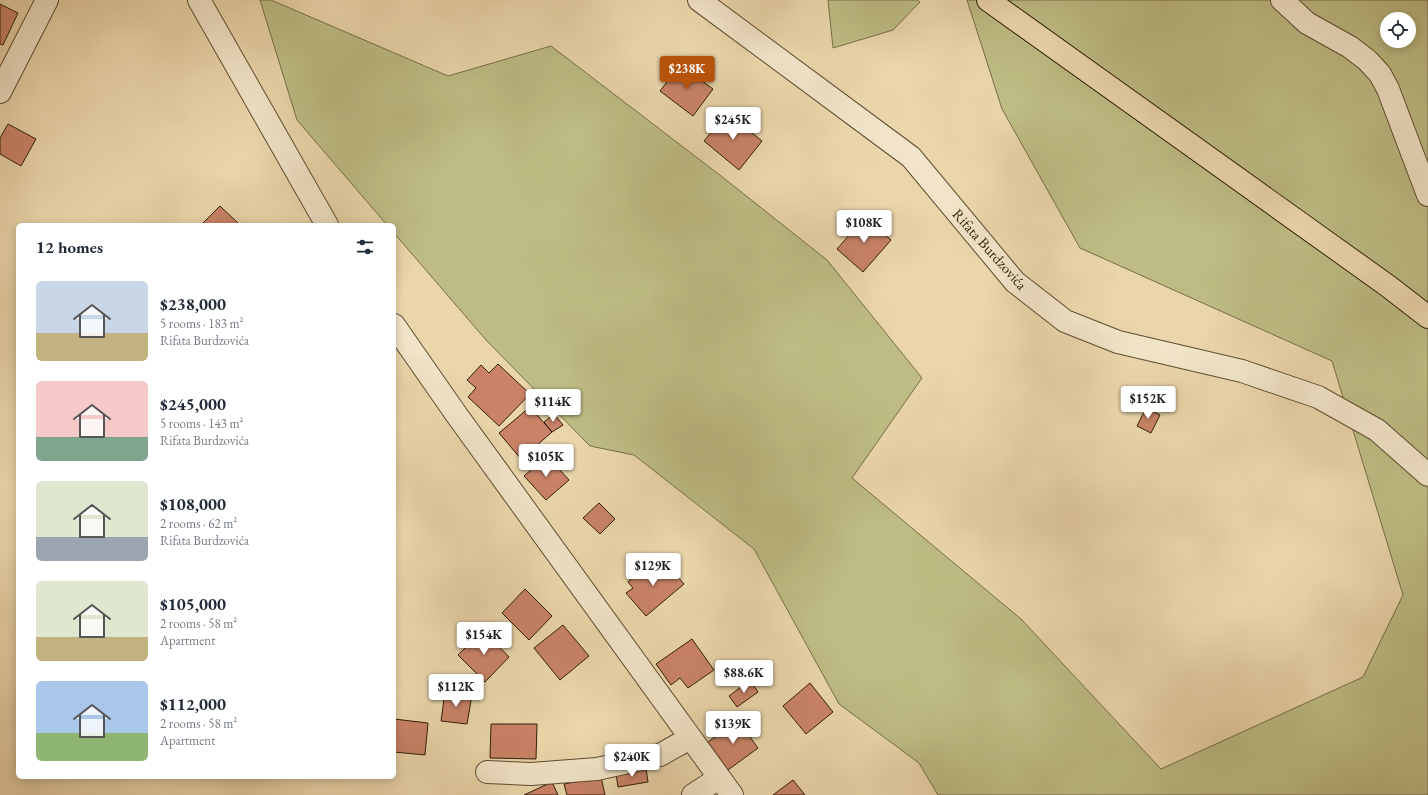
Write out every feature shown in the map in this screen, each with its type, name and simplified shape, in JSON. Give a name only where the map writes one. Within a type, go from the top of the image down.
[{"type":"main road","points":[[988,0],[1388,286],[1428,317]]},
{"type":"street","points":[[0,92],[47,0]]},
{"type":"street","points":[[199,0],[326,223]]},
{"type":"street","name":"Rifata Burdzovića","points":[[699,0],[832,97],[911,157],[1015,282],[1065,321],[1118,342],[1242,371],[1318,397],[1377,430],[1428,475]]},
{"type":"street","points":[[1282,0],[1307,23],[1350,46],[1380,74],[1388,89],[1428,195]]},
{"type":"street","points":[[396,327],[456,414],[732,795]]},
{"type":"street","points":[[487,772],[531,774],[597,769],[660,755],[690,738]]},
{"type":"street","points":[[692,795],[719,778]]},
{"type":"shaded area","points":[[260,0],[271,0],[448,76],[551,46],[721,176],[827,260],[922,378],[852,478],[1021,619],[1161,769],[1363,677],[1403,595],[1332,361],[1080,248],[1002,109],[967,0],[1428,0],[1428,795],[938,795],[919,763],[839,704],[754,549],[634,455],[590,446],[486,340],[396,235],[396,223],[385,223],[297,120]]},
{"type":"shaded area","points":[[828,0],[917,0],[920,2],[893,30],[833,48]]},
{"type":"building","points":[[0,4],[18,13],[3,45],[0,44]]},
{"type":"building","points":[[680,65],[713,89],[693,116],[660,91]]},
{"type":"building","points":[[727,113],[762,141],[739,170],[704,141]]},
{"type":"building","points":[[8,124],[36,139],[21,166],[0,154],[0,138]]},
{"type":"building","points":[[220,206],[238,223],[203,223]]},
{"type":"building","points":[[865,217],[891,240],[863,272],[837,249]]},
{"type":"building","points":[[498,364],[530,394],[499,426],[468,397],[476,388],[467,380],[481,365],[489,373]]},
{"type":"building","points":[[530,407],[552,432],[521,459],[499,433]]},
{"type":"building","points":[[1146,408],[1160,415],[1151,433],[1137,426]]},
{"type":"building","points":[[554,414],[563,425],[552,432],[544,422]]},
{"type":"building","points":[[547,456],[569,480],[546,500],[524,476]]},
{"type":"building","points":[[599,503],[615,519],[600,534],[583,518]]},
{"type":"building","points":[[664,561],[684,584],[646,616],[626,593],[633,588],[628,582],[647,564],[653,571]]},
{"type":"building","points":[[525,589],[552,616],[529,640],[502,613]]},
{"type":"building","points":[[563,625],[589,656],[560,680],[534,648]]},
{"type":"building","points":[[483,630],[509,657],[485,682],[458,655]]},
{"type":"building","points":[[692,639],[714,670],[688,688],[680,678],[671,685],[656,664]]},
{"type":"building","points":[[750,680],[758,692],[737,707],[729,696]]},
{"type":"building","points":[[810,683],[833,712],[806,734],[783,706]]},
{"type":"building","points":[[445,692],[472,695],[467,724],[441,721]]},
{"type":"building","points":[[396,719],[428,723],[425,755],[396,752]]},
{"type":"building","points":[[738,721],[758,748],[728,770],[708,742]]},
{"type":"building","points":[[491,724],[537,724],[536,759],[490,758]]},
{"type":"building","points":[[646,768],[648,782],[618,787],[616,774]]},
{"type":"building","points":[[601,777],[605,795],[567,795],[564,784]]},
{"type":"building","points":[[793,780],[805,795],[773,795]]},
{"type":"building","points":[[552,782],[558,795],[524,795]]}]
